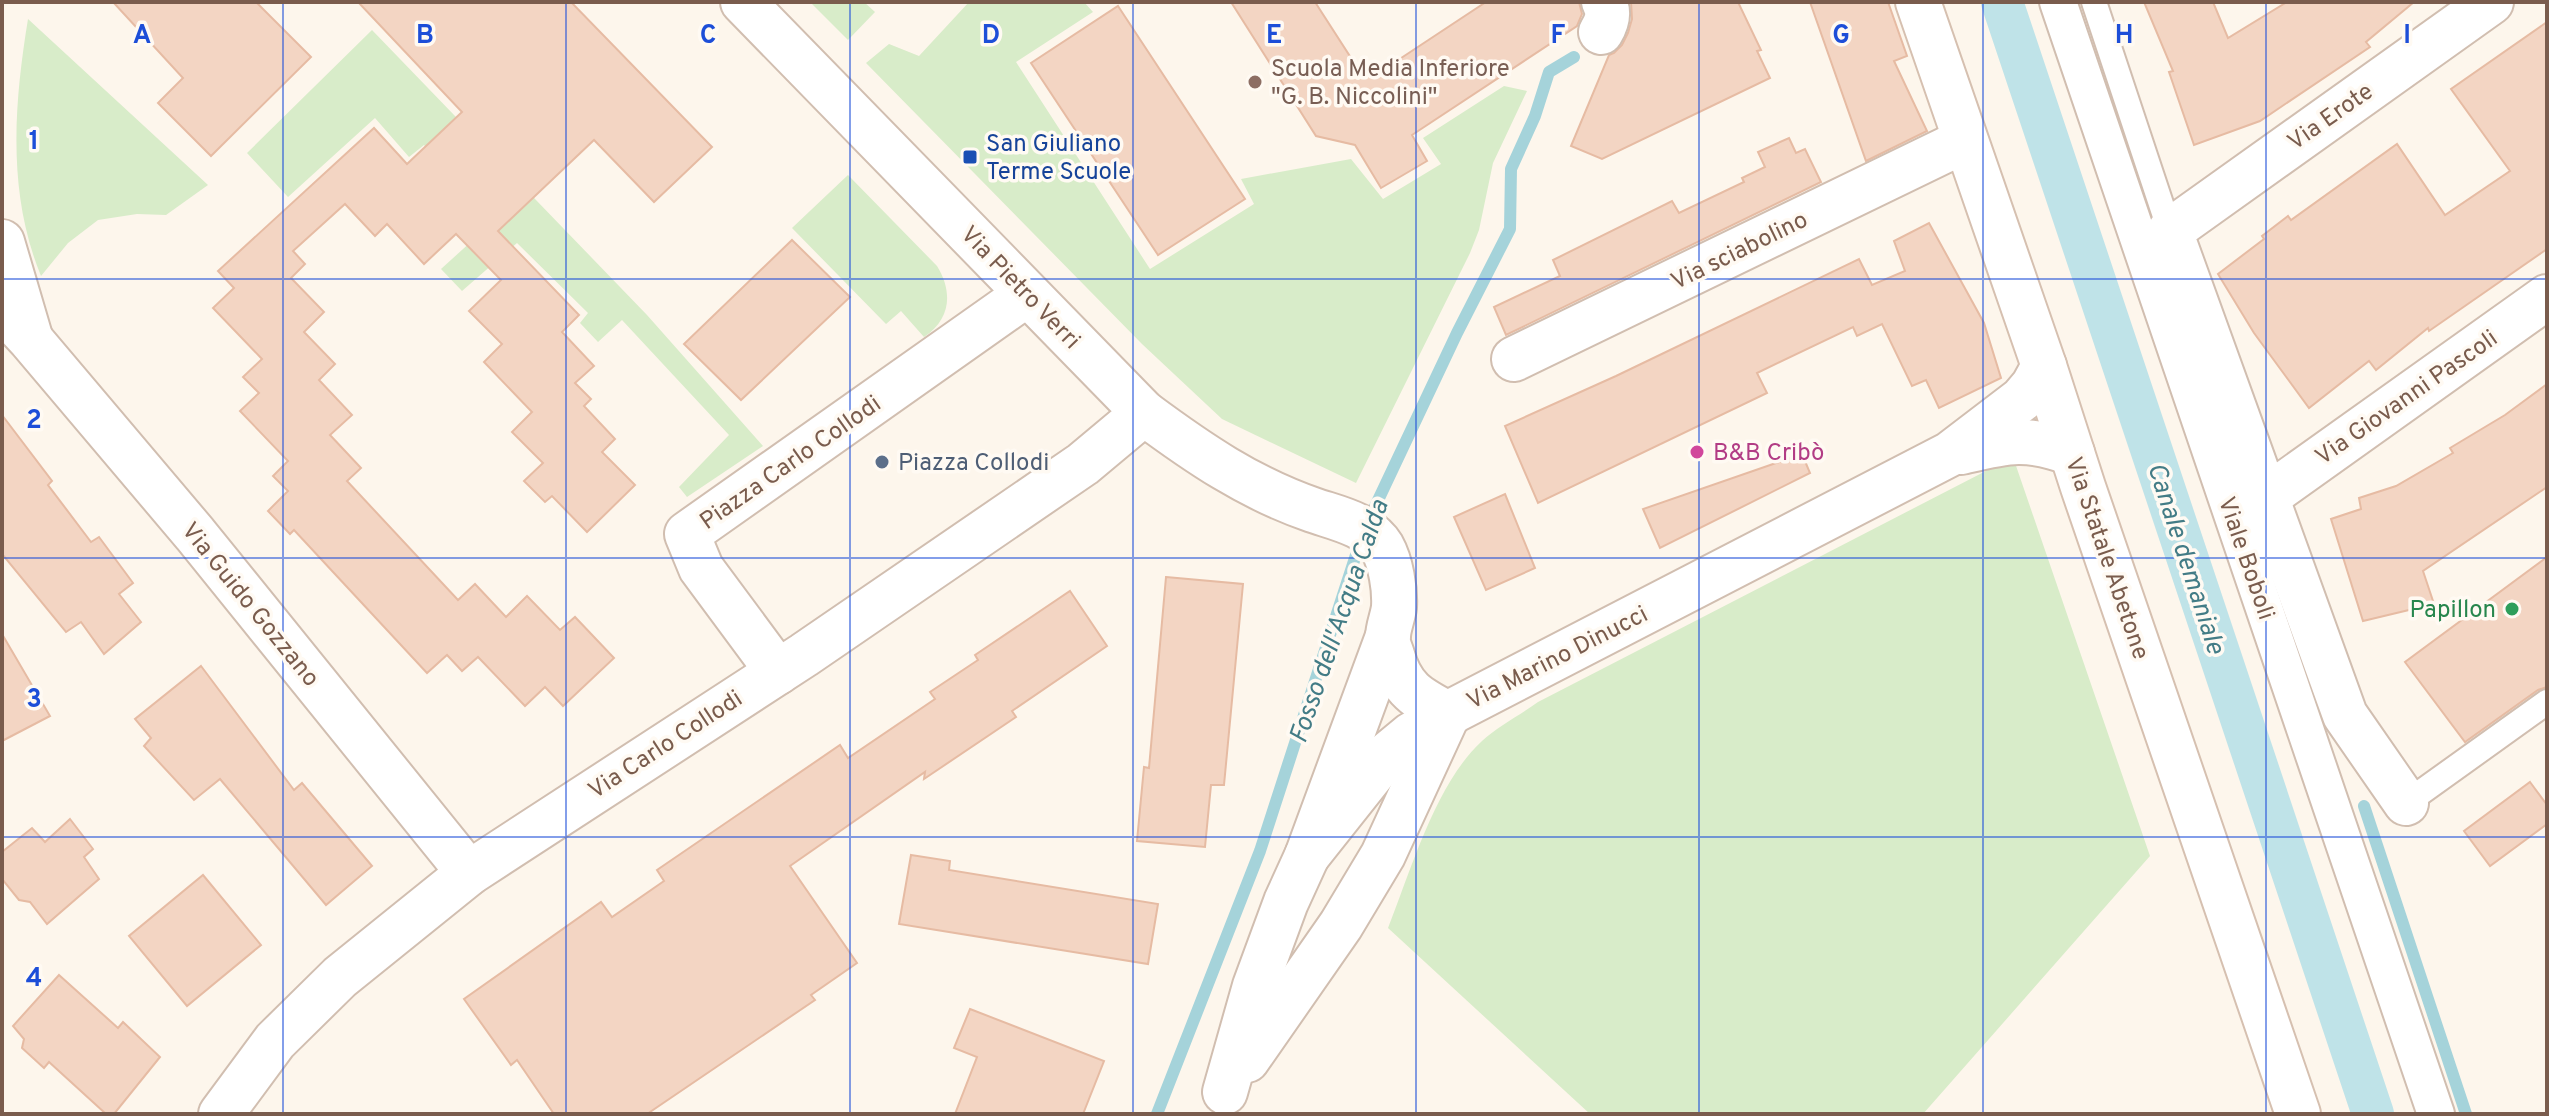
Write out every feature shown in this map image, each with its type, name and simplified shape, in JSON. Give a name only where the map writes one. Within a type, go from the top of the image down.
[{"type":"street","name":"Via Pietro Verri","points":[[743,2],[1144,413],[1221,468],[1266,491],[1338,517],[1364,530],[1381,546],[1390,571],[1394,605],[1387,639]]},
{"type":"street","name":"Via Statale Abetone","points":[[1918,2],[2298,1114]]},
{"type":"street","name":"Viale Boboli","points":[[2058,2],[2436,1114]]},
{"type":"street","name":"Via Erote","points":[[2170,231],[2491,2]]},
{"type":"street","name":"Via sciabolino","points":[[1514,359],[1964,141]]},
{"type":"street","name":"Viale Boboli","points":[[2170,231],[2345,715],[2406,803]]},
{"type":"street","name":"Via Guido Gozzano","points":[[2,242],[16,324],[195,534],[469,873]]},
{"type":"street","name":"Piazza Carlo Collodi","points":[[778,672],[701,568],[687,534],[1027,294]]},
{"type":"street","name":"Via Giovanni Pascoli","points":[[2265,498],[2547,297]]},
{"type":"street","name":"Via Marino Dinucci","points":[[1222,1103],[1283,1006],[1341,925],[1383,855],[1448,714],[1950,454],[2022,399],[2044,366]]},
{"type":"street","name":"Via Carlo Collodi","points":[[221,1114],[275,1041],[340,977],[469,873],[778,672],[1083,464],[1144,413]]},
{"type":"street","name":"Via Marino Dinucci","points":[[1950,454],[2029,440],[2072,453]]},
{"type":"street","points":[[1387,639],[1395,665],[1406,685],[1421,700],[1448,714]]},
{"type":"street","points":[[1222,1103],[1255,986],[1387,639]]},
{"type":"street","points":[[1307,856],[1388,754],[1411,735],[1448,714]]},
{"type":"lane","points":[[2094,2],[2170,231]]},
{"type":"lane","points":[[2406,803],[2547,702]]},
{"type":"green space","points":[[810,2],[864,2],[875,12],[848,40]]},
{"type":"green space","points":[[969,2],[1084,2],[1093,12],[1016,62],[1150,269],[1254,204],[1241,179],[1351,159],[1383,199],[1441,164],[1423,138],[1504,86],[1527,91],[1493,163],[1479,230],[1470,253],[1356,483],[1222,419],[1142,344],[866,63],[889,44],[919,56]]},
{"type":"green space","points":[[28,19],[208,185],[166,215],[137,214],[98,220],[68,243],[41,276],[23,213],[16,149],[19,84]]},
{"type":"green space","points":[[372,30],[647,315],[763,446],[687,497],[679,487],[729,435],[622,320],[598,342],[580,323],[588,313],[517,243],[462,291],[441,269],[495,220],[424,145],[409,157],[375,118],[288,197],[247,153]]},
{"type":"green space","points":[[848,175],[937,266],[942,276],[947,304],[940,322],[924,337],[901,311],[886,324],[792,228]]},
{"type":"green space","points":[[2013,457],[2150,856],[1923,1114],[1590,1114],[1388,928],[1438,803],[1466,759],[1495,730],[1538,702]]},
{"type":"building","points":[[113,2],[256,2],[311,57],[211,156],[158,103],[183,78]]},
{"type":"building","points":[[358,2],[571,2],[712,147],[654,202],[594,140],[498,231],[579,315],[562,332],[594,366],[575,383],[591,399],[584,406],[615,439],[602,452],[635,485],[587,532],[552,496],[545,502],[524,481],[543,463],[512,432],[532,412],[484,362],[502,344],[469,311],[501,280],[456,234],[424,264],[387,224],[375,236],[345,204],[293,251],[305,264],[291,278],[324,312],[304,332],[335,364],[319,380],[352,415],[330,435],[361,468],[347,481],[458,600],[475,584],[506,617],[527,596],[560,630],[575,617],[614,658],[563,706],[545,687],[525,706],[478,657],[462,671],[447,655],[427,673],[294,530],[290,534],[268,511],[288,491],[273,476],[288,461],[240,411],[259,393],[243,377],[262,359],[213,308],[234,288],[218,271],[374,128],[407,164],[462,112]]},
{"type":"building","points":[[1231,2],[1315,2],[1355,64],[1383,70],[1486,2],[1579,2],[1582,14],[1577,26],[1412,135],[1427,161],[1381,188],[1355,145],[1316,136]]},
{"type":"building","points":[[1631,2],[1738,2],[1761,50],[1757,51],[1770,78],[1602,159],[1571,146],[1609,55],[1622,45],[1628,33],[1632,19]]},
{"type":"building","points":[[1810,2],[1888,2],[1907,56],[1894,61],[1927,131],[1866,161]]},
{"type":"building","points":[[2144,2],[2213,2],[2228,38],[2287,2],[2414,2],[2366,42],[2370,47],[2260,121],[2194,145],[2169,72],[2173,71]]},
{"type":"building","points":[[1118,6],[1245,199],[1158,255],[1031,63]]},
{"type":"building","points":[[2547,22],[2547,249],[2429,331],[2428,328],[2376,370],[2369,361],[2309,408],[2254,333],[2218,274],[2288,216],[2291,220],[2397,144],[2445,215],[2510,171],[2451,89]]},
{"type":"building","points":[[1789,138],[1796,153],[1805,149],[1821,182],[1506,335],[1494,307],[1560,276],[1553,260],[1672,201],[1679,213],[1744,182],[1742,178],[1765,167],[1758,152]]},
{"type":"building","points":[[1929,223],[1984,323],[2001,378],[1939,408],[1926,380],[1912,386],[1882,324],[1857,336],[1853,327],[1757,373],[1767,393],[1538,503],[1505,426],[1859,259],[1872,285],[1905,271],[1894,241]]},
{"type":"building","points":[[792,240],[850,297],[741,400],[684,344]]},
{"type":"building","points":[[2547,384],[2547,487],[2423,571],[2434,604],[2363,621],[2331,519],[2361,509],[2359,498],[2396,486],[2453,453],[2450,448],[2505,415]]},
{"type":"building","points":[[2,415],[52,481],[48,485],[91,542],[99,537],[133,583],[119,594],[141,622],[104,654],[81,622],[66,632],[2,554]]},
{"type":"building","points":[[1802,454],[1810,473],[1660,548],[1643,509]]},
{"type":"building","points":[[1505,494],[1535,568],[1486,590],[1454,517]]},
{"type":"building","name":"Papillon","points":[[2547,557],[2547,687],[2538,690],[2465,742],[2405,662]]},
{"type":"building","points":[[1166,577],[1243,584],[1224,785],[1211,785],[1205,847],[1137,841],[1144,767],[1149,768]]},
{"type":"building","points":[[1070,591],[1107,646],[1012,711],[1016,717],[924,779],[925,772],[790,866],[857,963],[811,995],[815,1000],[647,1114],[554,1114],[517,1060],[511,1065],[464,999],[601,902],[612,917],[664,881],[657,870],[840,745],[848,758],[935,699],[930,692],[978,660],[975,655]]},
{"type":"building","points":[[2,634],[50,716],[2,741]]},
{"type":"building","points":[[201,666],[294,790],[302,783],[372,866],[326,905],[220,779],[194,800],[144,746],[151,738],[135,719]]},
{"type":"building","points":[[2530,782],[2547,805],[2547,824],[2490,866],[2464,831]]},
{"type":"building","points":[[70,819],[93,849],[84,857],[99,879],[47,924],[30,902],[19,900],[2,879],[2,852],[32,828],[45,842]]},
{"type":"building","points":[[911,855],[950,861],[949,870],[1158,904],[1148,964],[899,924]]},
{"type":"building","points":[[203,875],[261,945],[187,1006],[129,936]]},
{"type":"building","points":[[59,975],[118,1028],[123,1022],[160,1057],[114,1114],[106,1114],[49,1062],[44,1068],[22,1048],[24,1039],[13,1026]]},
{"type":"building","points":[[970,1009],[1104,1061],[1083,1114],[955,1114],[977,1057],[954,1048]]},
{"type":"waterway","name":"Canale demaniale","points":[[2002,2],[2373,1114]]},
{"type":"waterway","name":"Fosso dell'Acqua Calda","points":[[1157,1114],[1260,851],[1364,530],[1510,229],[1511,169],[1535,116],[1549,72],[1574,57]]},
{"type":"waterway","points":[[2364,806],[2466,1114]]},
{"type":"place","name":"Scuola Media Inferiore \"G. B. Niccolini\"","points":[[1255,82]]},
{"type":"place","name":"San Giuliano Terme Scuole","points":[[970,157]]},
{"type":"place","name":"B&B Cribò","points":[[1697,452]]},
{"type":"place","name":"Piazza Collodi","points":[[882,462]]},
{"type":"place","name":"Papillon","points":[[2512,609]]}]
